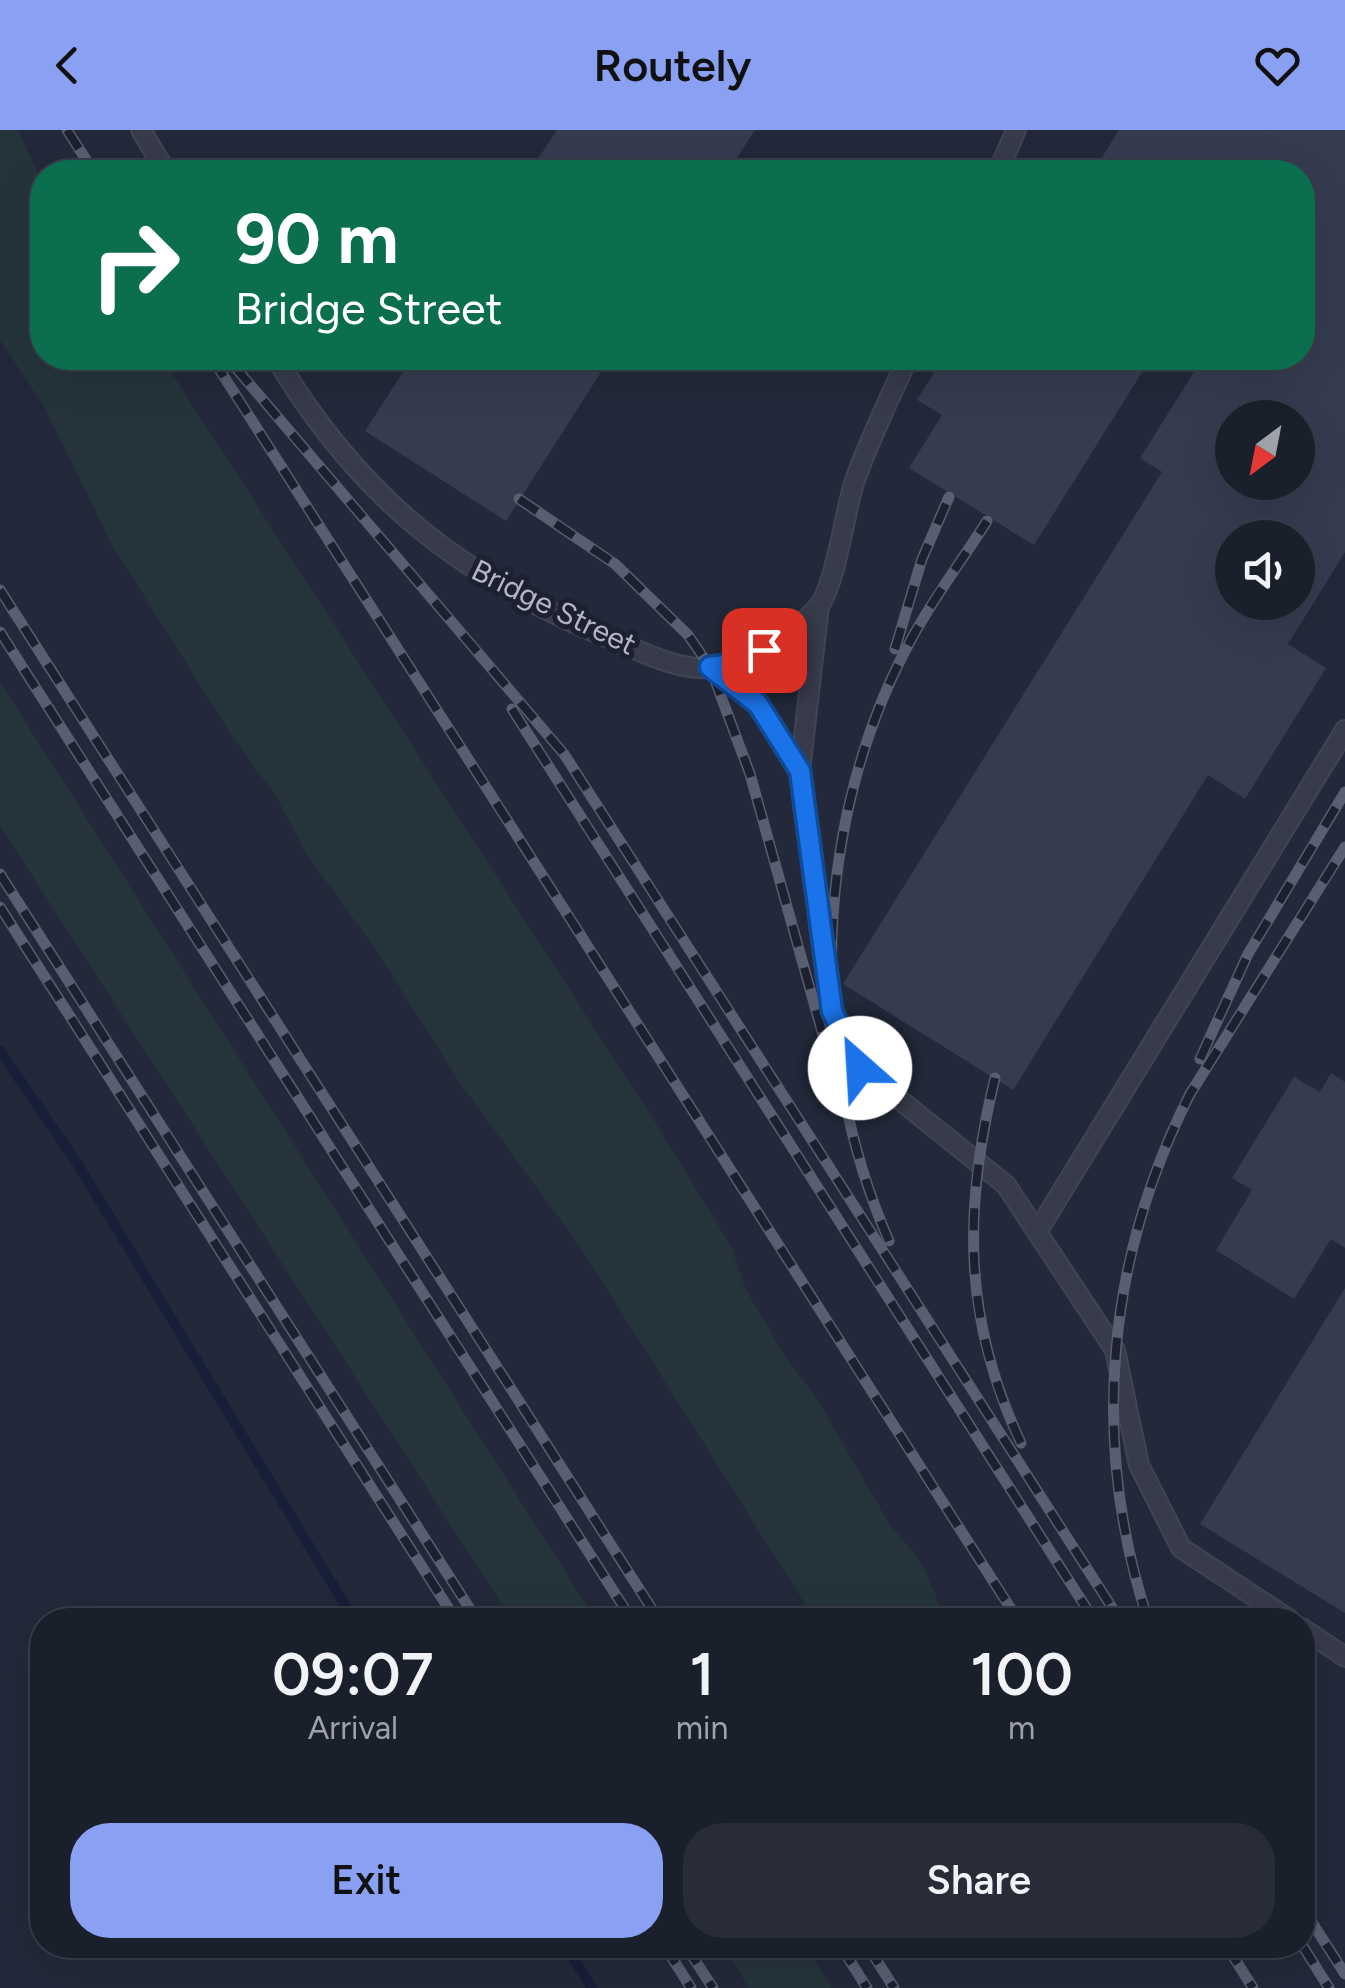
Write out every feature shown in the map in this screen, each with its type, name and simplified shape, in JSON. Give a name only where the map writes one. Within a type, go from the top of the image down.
[{"type":"lane","points":[[141,130],[159,160]]},
{"type":"lane","points":[[1003,160],[1016,130]]},
{"type":"lane","name":"Bridge Street","points":[[284,370],[338,448],[435,545],[564,620],[662,660],[710,667],[732,664],[764,650],[820,606]]},
{"type":"lane","points":[[902,370],[872,435],[854,486],[829,586],[820,606],[800,771],[832,1011],[860,1068],[1006,1184],[1115,1350],[1139,1465],[1181,1548],[1272,1608]]},
{"type":"lane","points":[[710,667],[758,704],[800,771]]},
{"type":"lane","points":[[1037,1232],[1345,730]]},
{"type":"lane","points":[[1315,1637],[1345,1657]]},
{"type":"shaded area","points":[[0,130],[18,130],[32,160],[30,370],[170,370],[655,1122],[731,1246],[745,1288],[784,1354],[820,1404],[890,1525],[922,1563],[941,1608],[807,1608],[579,1245],[462,1086],[372,944],[307,855],[277,798],[232,736],[112,545],[45,408],[0,340]]},
{"type":"shaded area","points":[[0,682],[588,1608],[504,1608],[0,826]]},
{"type":"shaded area","points":[[730,1958],[813,1958],[832,1988],[749,1988]]},
{"type":"building","points":[[557,130],[755,130],[736,160],[537,160]]},
{"type":"building","points":[[1119,130],[1345,130],[1345,552],[1315,600],[1315,520],[1215,520],[1215,620],[1303,620],[1288,644],[1326,668],[1245,799],[1208,775],[1013,1090],[843,984],[1162,472],[1140,458],[1194,372],[1190,370],[1315,370],[1315,160],[1100,160]]},
{"type":"building","points":[[404,370],[602,370],[506,521],[365,431]]},
{"type":"building","points":[[936,370],[1143,370],[1034,545],[909,468],[942,415],[917,400]]},
{"type":"building","points":[[1331,1073],[1345,1082],[1345,1248],[1331,1239],[1294,1299],[1216,1250],[1252,1190],[1232,1178],[1294,1077],[1320,1092]]},
{"type":"building","points":[[1345,1288],[1345,1613],[1200,1524]]},
{"type":"waterway","points":[[0,1051],[77,1163],[347,1608]]},
{"type":"waterway","points":[[573,1958],[592,1988]]},
{"type":"railway","points":[[67,130],[86,160]]},
{"type":"railway","points":[[220,370],[1010,1608]]},
{"type":"railway","points":[[238,370],[564,754],[1112,1608]]},
{"type":"railway","points":[[895,649],[922,559],[949,497]]},
{"type":"railway","points":[[519,499],[615,564],[688,635],[710,667],[750,774],[824,1039]]},
{"type":"railway","points":[[889,1241],[862,1168],[844,1092],[833,1015],[832,936],[839,858],[855,781],[880,707],[913,636],[987,521]]},
{"type":"railway","points":[[0,590],[651,1608]]},
{"type":"railway","points":[[0,632],[624,1608]]},
{"type":"railway","points":[[512,709],[1086,1608]]},
{"type":"railway","points":[[1200,1059],[1248,954],[1345,792]]},
{"type":"railway","points":[[1145,1608],[1118,1486],[1114,1420],[1116,1353],[1140,1221],[1190,1094],[1345,847]]},
{"type":"railway","points":[[0,874],[469,1608]]},
{"type":"railway","points":[[0,907],[448,1608]]},
{"type":"railway","points":[[995,1078],[977,1173],[974,1264],[988,1352],[1021,1443]]},
{"type":"railway","points":[[1315,1927],[1345,1974]]},
{"type":"railway","points":[[672,1958],[691,1988]]},
{"type":"railway","points":[[693,1958],[713,1988]]},
{"type":"railway","points":[[848,1958],[867,1988]]},
{"type":"railway","points":[[875,1958],[894,1988]]},
{"type":"railway","points":[[1234,1958],[1253,1988]]},
{"type":"railway","points":[[1310,1958],[1329,1988]]},
{"type":"route","points":[[764,650],[732,664],[710,667],[758,704],[800,771],[832,1011],[860,1068]]}]
